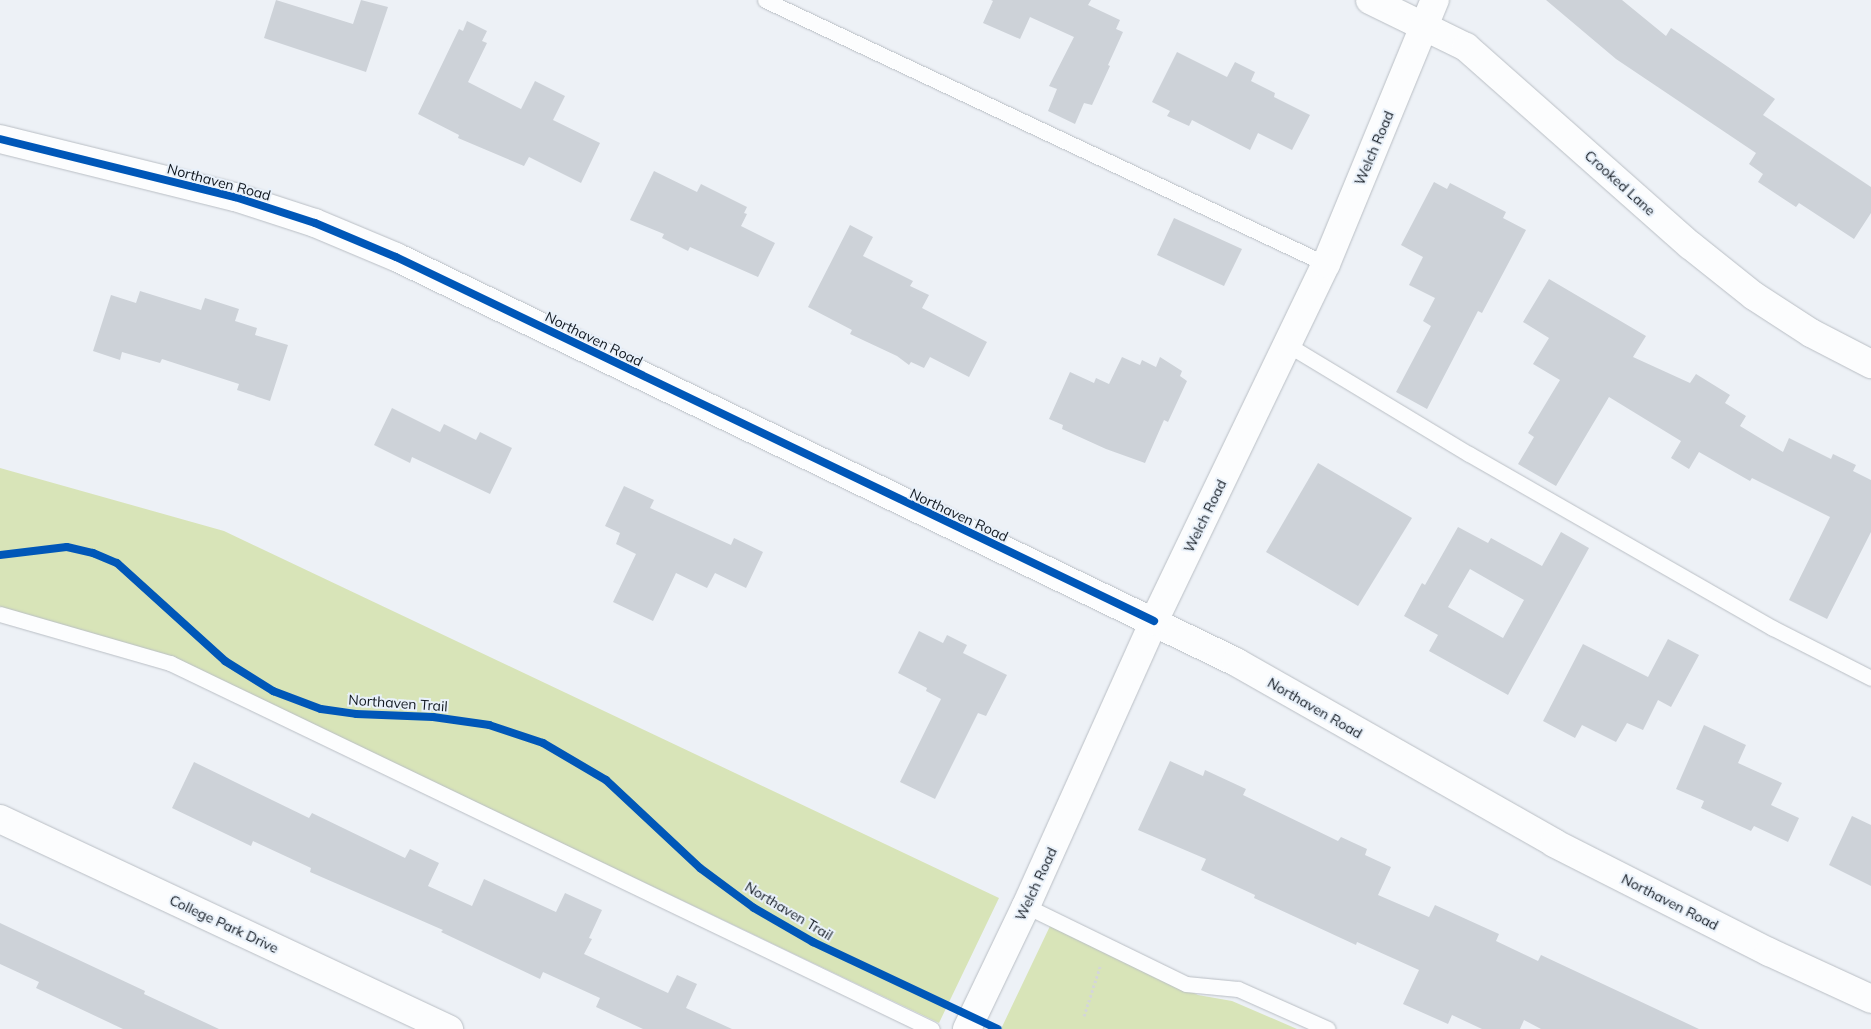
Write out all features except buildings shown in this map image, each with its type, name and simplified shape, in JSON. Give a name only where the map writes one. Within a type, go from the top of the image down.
[{"type":"street","name":"Crooked Lane","points":[[1370,0],[1466,47],[1690,245],[1754,296],[1811,333],[1871,364]]},
{"type":"street","name":"Welch Road","points":[[967,1029],[1026,906],[1154,621],[1326,264],[1435,0]]},
{"type":"street","name":"Northaven Road","points":[[0,139],[235,197],[315,223],[405,262],[1236,662],[1554,842],[1769,952],[1871,999]]},
{"type":"street","name":"College Park Drive","points":[[0,819],[449,1029]]},
{"type":"lane","points":[[765,0],[1326,264]]},
{"type":"lane","points":[[1288,345],[1468,454],[1773,628],[1871,678]]},
{"type":"lane","points":[[0,614],[170,662],[932,1029]]},
{"type":"lane","points":[[1026,906],[1186,984],[1238,989],[1328,1029]]},
{"type":"path","points":[[1084,1016],[1100,966]]},
{"type":"green space","points":[[0,468],[224,531],[999,898],[939,1023],[175,659],[0,608]]},
{"type":"green space","points":[[1051,924],[1198,995],[1232,1001],[1297,1029],[1001,1029]]},
{"type":"cycle path","points":[[0,139],[235,197],[315,223],[396,257],[1154,621]]},
{"type":"cycle path","name":"Northaven Trail","points":[[0,555],[67,547],[93,553],[117,563],[225,661],[273,691],[321,709],[356,714],[433,717],[489,725],[543,743],[606,780],[700,868],[754,908],[813,942],[998,1029]]}]
